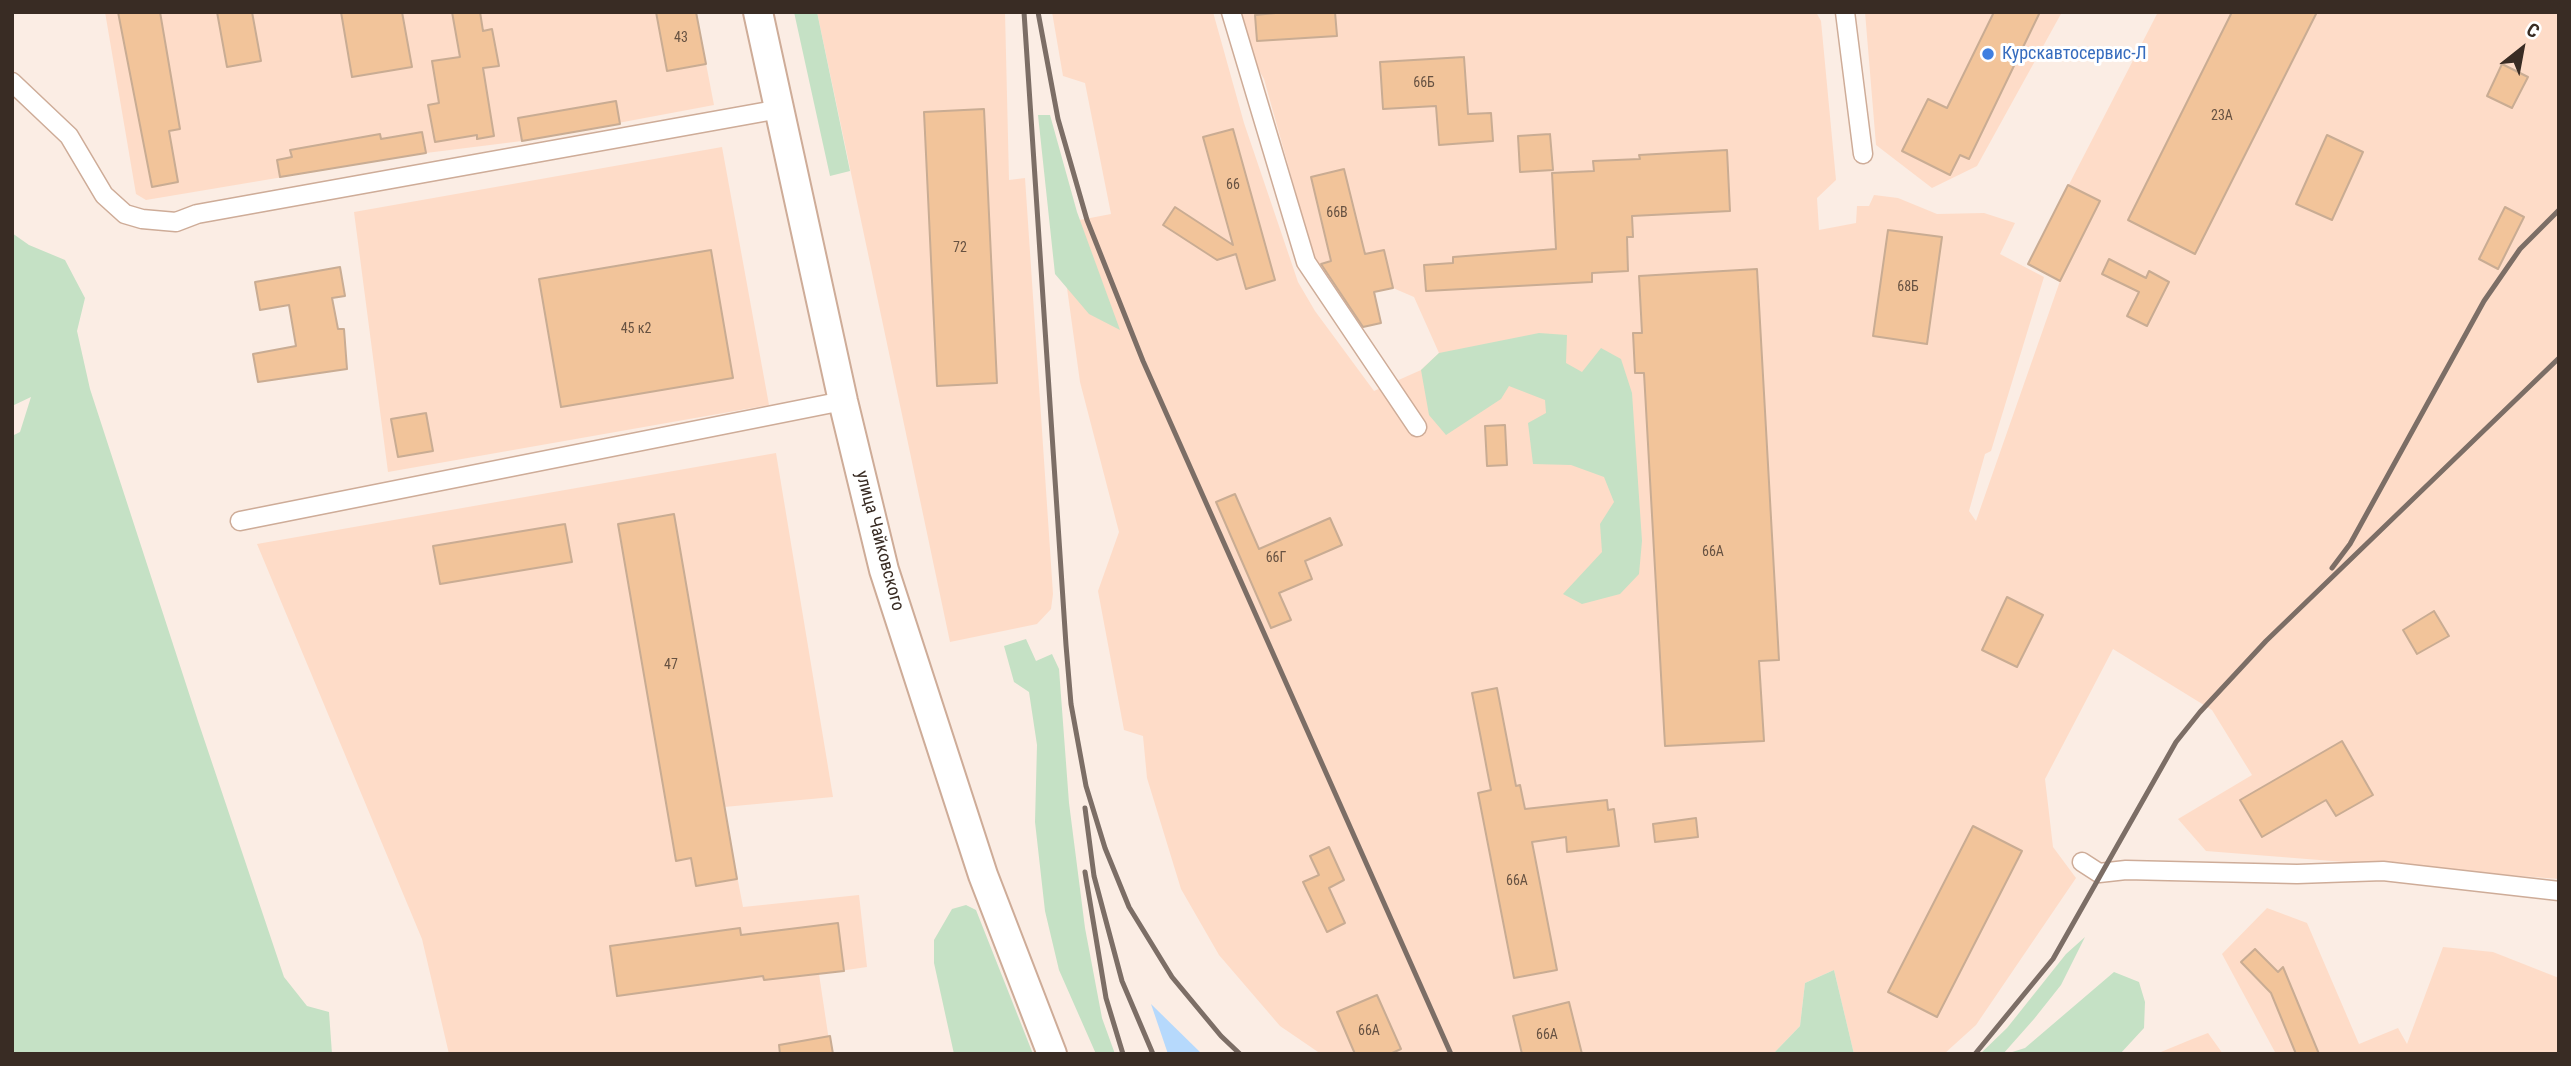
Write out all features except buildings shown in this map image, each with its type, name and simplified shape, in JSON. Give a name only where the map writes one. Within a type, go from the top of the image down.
[{"type":"main road","name":"улица Чайковского","points":[[758,12],[843,401],[884,570],[983,875],[1052,1054]]},
{"type":"street","points":[[1231,12],[1306,262],[1417,427]]},
{"type":"street","points":[[1845,12],[1863,153]]},
{"type":"street","points":[[12,82],[69,136],[104,195],[125,214],[142,219],[176,222],[197,214],[780,109]]},
{"type":"street","points":[[240,521],[843,401]]},
{"type":"street","points":[[2082,862],[2099,873],[2126,870],[2297,874],[2383,871],[2559,891]]},
{"type":"shaded area","points":[[105,12],[696,12],[714,105],[522,141],[426,153],[146,200],[136,194]]},
{"type":"shaded area","points":[[817,12],[1005,12],[1009,180],[1025,178],[1053,594],[1051,609],[1037,624],[950,642]]},
{"type":"shaded area","points":[[1052,12],[1213,12],[1244,123],[1298,282],[1315,311],[1374,391],[1421,370],[1439,353],[1414,297],[1393,288],[1375,292],[1381,323],[1357,328],[1316,265],[1264,79],[1252,58],[1238,12],[1816,12],[1821,21],[1836,180],[1817,198],[1819,230],[1856,223],[1857,206],[1869,206],[1874,195],[1898,198],[1937,214],[1984,213],[2015,223],[2000,254],[2044,277],[1991,451],[1985,454],[1969,511],[1976,521],[2060,281],[2028,264],[2158,12],[2559,12],[2559,879],[2206,851],[2178,819],[2252,775],[2212,710],[2113,649],[2045,779],[2053,847],[2076,878],[1976,1025],[1944,1054],[1854,1054],[1834,970],[1805,983],[1800,1026],[1773,1054],[1321,1054],[1280,1026],[1219,955],[1181,889],[1147,778],[1143,736],[1124,730],[1098,591],[1119,532],[1080,382],[1063,259],[1064,223],[1111,214],[1085,83],[1063,76]]},
{"type":"shaded area","points":[[1865,12],[2062,12],[1977,166],[1932,188],[1876,145]]},
{"type":"shaded area","points":[[722,147],[769,405],[388,472],[354,212]]},
{"type":"shaded area","points":[[776,453],[833,797],[724,807],[743,907],[859,895],[867,967],[819,974],[831,1054],[449,1054],[422,939],[257,544]]},
{"type":"shaded area","points":[[2267,908],[2307,923],[2359,1044],[2398,1028],[2407,1044],[2443,947],[2493,952],[2559,978],[2559,1054],[2276,1054],[2222,954]]},
{"type":"shaded area","points":[[2208,1033],[2223,1054],[2156,1054],[2190,1040]]},
{"type":"green space","points":[[794,12],[817,12],[850,171],[830,176]]},
{"type":"green space","points":[[1038,115],[1050,115],[1077,212],[1120,330],[1089,314],[1055,274]]},
{"type":"green space","points":[[12,233],[29,245],[65,260],[85,298],[77,331],[90,389],[198,721],[284,977],[307,1006],[329,1012],[332,1054],[12,1054],[12,436],[20,432],[31,397],[12,406]]},
{"type":"green space","points":[[1539,333],[1567,335],[1566,363],[1582,372],[1601,348],[1621,359],[1632,393],[1642,541],[1639,574],[1620,594],[1582,604],[1563,594],[1602,552],[1600,524],[1614,502],[1604,477],[1571,465],[1533,464],[1528,423],[1546,413],[1545,400],[1509,386],[1501,399],[1446,435],[1429,415],[1421,370],[1439,353]]},
{"type":"green space","points":[[1026,639],[1036,661],[1052,654],[1059,669],[1069,803],[1085,928],[1102,1018],[1115,1054],[1096,1054],[1059,970],[1045,911],[1035,822],[1037,745],[1029,692],[1014,682],[1004,646]]},
{"type":"green space","points":[[966,905],[976,910],[1033,1054],[954,1054],[934,963],[934,940],[952,909]]},
{"type":"green space","points":[[2085,937],[2061,985],[2003,1054],[1980,1054],[2007,1028],[2066,954]]},
{"type":"green space","points":[[1834,970],[1854,1054],[1773,1054],[1800,1026],[1805,983]]},
{"type":"green space","points":[[2114,972],[2139,982],[2145,1002],[2144,1028],[2120,1054],[2006,1054],[2025,1048]]},
{"type":"water","points":[[1151,1004],[1202,1054],[1168,1054]]},
{"type":"railway","points":[[1024,12],[1066,645],[1071,704],[1086,786],[1105,848],[1129,907],[1172,977],[1221,1036],[1240,1054]]},
{"type":"railway","points":[[1038,12],[1058,119],[1087,220],[1143,361],[1451,1054]]},
{"type":"railway","points":[[2332,568],[2350,544],[2484,301],[2520,249],[2559,210]]},
{"type":"railway","points":[[1975,1054],[2053,959],[2176,742],[2200,712],[2266,641],[2559,358]]},
{"type":"railway","points":[[1085,808],[1094,876],[1122,981],[1153,1054]]},
{"type":"railway","points":[[1085,872],[1106,998],[1123,1054]]},
{"type":"place","name":"Курскавтосервис-Л","points":[[1988,54]]}]
